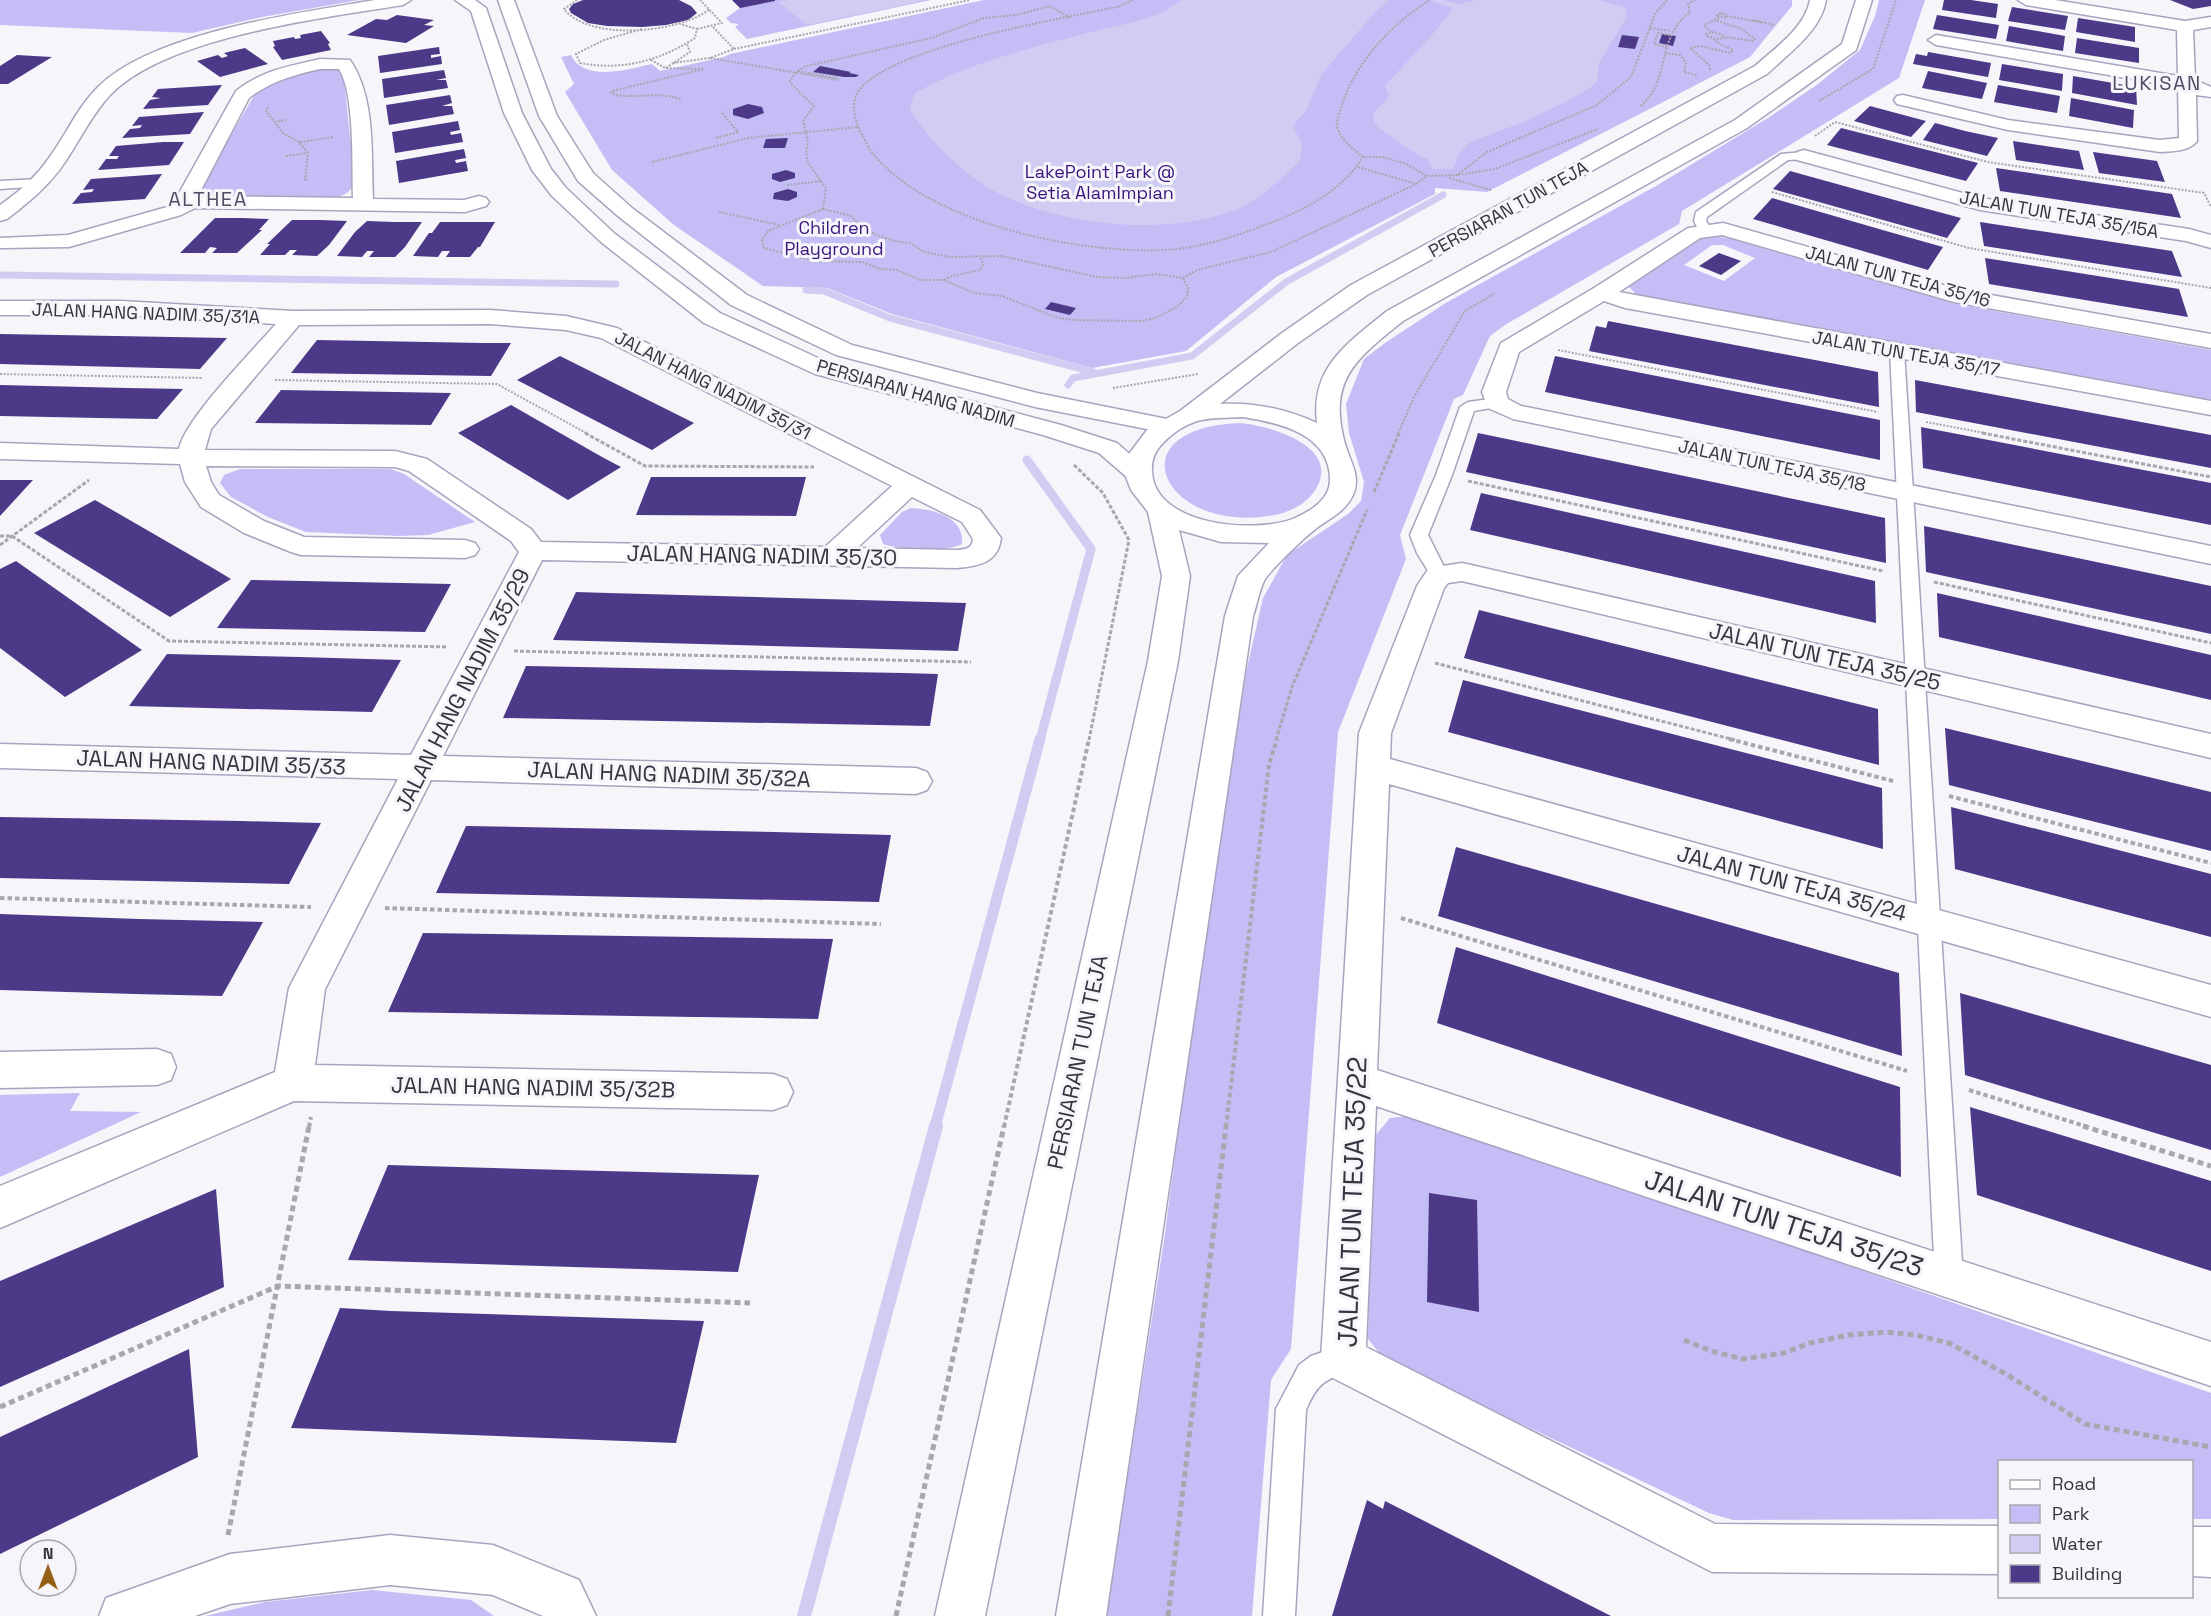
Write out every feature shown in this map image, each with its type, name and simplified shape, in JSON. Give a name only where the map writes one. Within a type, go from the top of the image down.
[{"type":"street","points":[[0,215],[39,183],[105,89],[134,67],[166,53],[214,39],[280,23],[403,0]]},
{"type":"street","name":"PERSIARAN HANG NADIM","points":[[464,0],[478,8],[513,113],[542,170],[554,185],[608,238],[712,318],[823,369],[1052,430],[1108,448],[1138,473]]},
{"type":"street","name":"PERSIARAN HANG NADIM","points":[[506,0],[548,116],[585,177],[625,212],[738,300],[844,350],[1035,400],[1178,421]]},
{"type":"street","name":"PERSIARAN TUN TEJA","points":[[1178,421],[1359,290],[1761,70],[1803,30],[1818,5],[1818,0]]},
{"type":"street","name":"PERSIARAN TUN TEJA","points":[[1334,449],[1328,396],[1340,366],[1363,342],[1395,316],[1741,123],[1850,46],[1864,0]]},
{"type":"street","points":[[2026,0],[2186,27],[2211,22]]},
{"type":"street","points":[[1903,100],[2008,125],[2160,146],[2179,145],[2188,141],[2186,27]]},
{"type":"street","points":[[1936,40],[2187,83],[2202,91],[2211,92]]},
{"type":"street","points":[[191,202],[188,195],[242,95],[257,83],[279,74],[334,63],[344,64],[352,73],[361,136],[363,204]]},
{"type":"street","points":[[2187,83],[2202,80],[2211,82]]},
{"type":"street","name":"JALAN TUN TEJA 35/15A","points":[[1804,156],[1980,204],[2189,235],[2210,242]]},
{"type":"street","points":[[1,239],[69,241],[174,212],[191,202],[465,206],[479,202]]},
{"type":"street","name":"JALAN TUN TEJA 35/16","points":[[1706,230],[1722,229],[1954,295],[2211,341]]},
{"type":"street","points":[[1497,403],[1494,392],[1509,348],[1602,293],[1695,232],[1706,230]]},
{"type":"street","name":"JALAN TUN TEJA 35/17","points":[[1602,293],[1625,301],[2211,408]]},
{"type":"street","name":"JALAN HANG NADIM 35/31A","points":[[0,308],[121,308],[293,318]]},
{"type":"street","name":"JALAN HANG NADIM 35/31","points":[[293,318],[490,317],[566,323],[609,333],[971,516],[987,538],[986,547]]},
{"type":"street","points":[[293,318],[200,427],[193,442],[191,457],[198,482],[210,501],[254,527],[301,546],[465,549]]},
{"type":"street","name":"JALAN TUN TEJA 35/18","points":[[1497,403],[1513,412],[2211,555]]},
{"type":"street","points":[[1082,1616],[1239,616],[1252,576],[1302,527],[1328,512],[1342,492],[1344,470],[1334,449],[1318,434],[1297,422],[1271,414],[1234,410],[1215,411],[1178,421],[1154,435],[1144,447],[1139,460],[1138,473],[1144,491],[1160,508],[1182,522],[1221,533],[1242,536],[1273,534],[1302,527]]},
{"type":"street","name":"JALAN HANG NADIM 35/29","points":[[0,451],[191,457],[395,459],[417,465],[446,484],[521,535],[533,551],[307,988],[303,1095]]},
{"type":"street","points":[[831,557],[910,484]]},
{"type":"street","name":"PERSIARAN TUN TEJA","points":[[960,1616],[1163,661],[1176,576],[1160,508]]},
{"type":"street","name":"JALAN HANG NADIM 35/30","points":[[533,551],[957,559],[976,557],[986,547]]},
{"type":"street","name":"JALAN TUN TEJA 35/25","points":[[1439,575],[1462,572],[2211,746]]},
{"type":"street","name":"JALAN TUN TEJA 35/22","points":[[1439,575],[1431,586],[1375,733],[1343,1359],[1712,1548],[1998,1550]]},
{"type":"street","name":"JALAN HANG NADIM 35/33","points":[[0,756],[422,767]]},
{"type":"street","name":"JALAN HANG NADIM 35/32A","points":[[422,767],[916,781]]},
{"type":"street","name":"JALAN TUN TEJA 35/24","points":[[1373,767],[2211,1001]]},
{"type":"street","points":[[0,1070],[157,1067]]},
{"type":"street","name":"JALAN TUN TEJA 35/23","points":[[1356,1081],[2211,1365]]},
{"type":"street","name":"JALAN HANG NADIM 35/32B","points":[[303,1095],[773,1092]]},
{"type":"street","points":[[0,1207],[303,1095]]},
{"type":"street","points":[[2193,1552],[2211,1552]]},
{"type":"street","points":[[124,1616],[230,1579],[390,1560],[493,1570],[561,1598],[571,1616]]},
{"type":"lane","points":[[1706,230],[1700,221],[1701,215],[1785,157],[1804,156]]},
{"type":"lane","points":[[0,185],[39,183]]},
{"type":"lane","points":[[1897,351],[1949,1278]]},
{"type":"lane","points":[[1439,575],[1419,535],[1444,476],[1468,407],[1497,403]]},
{"type":"lane","points":[[1280,1616],[1292,1409],[1305,1378],[1319,1365],[1343,1359]]},
{"type":"path","points":[[577,0],[564,9],[566,14],[576,21],[605,28],[642,29]]},
{"type":"path","points":[[680,24],[698,29],[712,27],[722,22],[700,0]]},
{"type":"path","points":[[673,63],[710,58],[735,49],[970,0]]},
{"type":"path","points":[[1132,0],[1121,6],[968,42],[892,66],[859,89],[853,117],[860,135],[870,149],[900,180],[939,202],[999,226],[1042,239],[1108,249],[1151,249],[1219,242],[1291,215],[1324,196],[1358,167],[1363,157]]},
{"type":"path","points":[[1430,0],[1414,10],[1370,53],[1346,90],[1336,120],[1337,129],[1353,150],[1363,157],[1383,157],[1406,164],[1427,176],[1484,174],[1604,126]]},
{"type":"path","points":[[1657,0],[1666,1]]},
{"type":"path","points":[[1640,108],[1657,85],[1671,33],[1678,20],[1690,12],[1688,4],[1695,0]]},
{"type":"path","points":[[1457,176],[1487,152],[1597,105],[1631,76],[1660,6],[1666,1]]},
{"type":"path","points":[[823,209],[826,188],[808,163],[803,122],[814,106],[811,100],[792,87],[790,81],[797,71],[822,62],[931,38],[968,23],[994,16],[1016,15],[1050,6],[1072,18]]},
{"type":"path","points":[[698,29],[695,38],[687,44],[651,60],[607,68],[580,63],[576,54],[604,40],[642,29],[692,21],[710,9]]},
{"type":"path","points":[[1715,20],[1742,29],[1755,39],[1745,42],[1712,32],[1704,25],[1719,17],[1715,14],[1753,21]]},
{"type":"path","points":[[712,27],[735,49]]},
{"type":"path","points":[[1650,28],[1671,33]]},
{"type":"path","points":[[1707,73],[1711,69],[1709,65],[1690,48],[1700,46],[1714,52],[1731,53],[1733,50],[1706,34],[1712,32]]},
{"type":"path","points":[[1667,46],[1654,45],[1658,33],[1671,33]]},
{"type":"path","points":[[1715,39],[1725,37]]},
{"type":"path","points":[[665,68],[690,52],[687,44]]},
{"type":"path","points":[[1636,45],[1642,45]]},
{"type":"path","points":[[1665,53],[1680,55],[1686,63],[1684,72],[1690,76],[1700,76]]},
{"type":"path","points":[[710,58],[821,76],[839,78],[797,71]]},
{"type":"path","points":[[651,60],[665,68],[704,69],[611,92],[623,96],[674,95],[682,100]]},
{"type":"path","points":[[821,76],[825,74]]},
{"type":"path","points":[[270,101],[266,111],[274,122],[283,133],[299,142],[308,153],[305,179],[313,182]]},
{"type":"path","points":[[716,138],[738,132],[721,112]]},
{"type":"path","points":[[274,122],[286,120]]},
{"type":"path","points":[[1835,122],[1988,162],[2204,193],[2211,207]]},
{"type":"path","points":[[652,162],[748,138],[858,127]]},
{"type":"path","points":[[299,142],[334,137]]},
{"type":"path","points":[[286,156],[308,153]]},
{"type":"path","points":[[1358,167],[1416,184]]},
{"type":"path","points":[[981,258],[983,265],[980,270],[971,274],[948,277],[944,280],[920,280],[897,270],[880,269],[862,262],[814,261],[804,256],[764,248],[762,240],[768,231],[823,209],[851,216],[863,228],[877,235],[894,241],[910,243],[924,252],[950,257],[1001,256],[1097,278],[1125,278],[1156,274],[1183,278],[1197,270],[1271,252],[1416,184],[1427,176]]},
{"type":"path","points":[[1445,177],[1491,190]]},
{"type":"path","points":[[788,189],[787,183],[823,181]]},
{"type":"path","points":[[1745,185],[1969,248],[2211,288]]},
{"type":"path","points":[[720,212],[781,225]]},
{"type":"path","points":[[944,280],[948,284],[974,293],[1002,296],[1026,303],[1058,318],[1141,321],[1155,318],[1177,307],[1186,297],[1188,288],[1183,278]]},
{"type":"path","points":[[1519,342],[2211,477]]},
{"type":"path","points":[[0,374],[214,379]]},
{"type":"path","points":[[1111,389],[1200,374]]},
{"type":"path","points":[[268,380],[497,384],[645,466],[817,467]]},
{"type":"path","points":[[1444,476],[2211,643]]},
{"type":"path","points":[[0,545],[94,477]]},
{"type":"path","points":[[896,1616],[1091,732],[1129,540],[1103,493]]},
{"type":"path","points":[[0,536],[12,536],[169,641],[456,648]]},
{"type":"path","points":[[505,651],[972,662]]},
{"type":"path","points":[[1429,661],[2211,863]]},
{"type":"path","points":[[0,898],[321,907]]},
{"type":"path","points":[[381,908],[881,924]]},
{"type":"path","points":[[1400,918],[2211,1166]]},
{"type":"path","points":[[228,1535],[278,1286],[303,1095]]},
{"type":"path","points":[[0,1407],[278,1286],[750,1303]]},
{"type":"path","points":[[1684,1340],[1711,1351],[1743,1359],[1784,1353],[1810,1343],[1849,1335],[1886,1332],[1916,1335],[1948,1343],[1958,1348],[2006,1374],[2085,1424],[2211,1447]]},
{"type":"green space","points":[[0,0],[359,0],[262,17],[192,33],[0,25]]},
{"type":"green space","points":[[732,0],[931,0],[747,39],[735,27],[739,24],[731,23],[726,18],[740,8]]},
{"type":"green space","name":"LakePoint Park @ Setia AlamImpian","points":[[984,0],[1792,0],[1792,6],[1750,57],[1487,192],[1435,188],[1435,194],[1276,277],[1186,351],[1092,368],[892,314],[827,288],[763,286],[674,225],[612,170],[565,92],[574,84],[561,57],[571,55],[577,64],[596,71],[620,71],[652,64],[660,71]]},
{"type":"green space","points":[[1879,0],[1925,0],[1899,78],[1682,211],[1679,224],[1505,325],[1490,336],[1463,395],[1454,399],[1400,535],[1406,559],[1338,732],[1291,1349],[1271,1380],[1252,1616],[1106,1616],[1165,1234],[1195,1001],[1247,668],[1263,598],[1287,555],[1348,514],[1361,501],[1364,482],[1349,433],[1346,404],[1364,359],[1444,304],[1656,186],[1768,118],[1818,84],[1860,50],[1875,16]]},
{"type":"green space","points":[[328,67],[343,71],[355,183],[347,193],[328,199],[224,197],[214,195],[203,187],[256,92],[281,79]]},
{"type":"green space","points":[[1714,236],[1732,239],[1956,304],[2211,350],[2211,402],[1638,296],[1628,286],[1634,279],[1703,238]],"holes":[[[1712,245],[1723,245],[1755,258],[1724,281],[1684,265]]]},
{"type":"green space","points":[[1239,423],[1282,433],[1310,449],[1318,460],[1321,472],[1317,487],[1308,499],[1296,508],[1275,515],[1232,517],[1202,509],[1180,495],[1167,478],[1165,459],[1176,442],[1200,429]]},
{"type":"green space","points":[[240,469],[391,469],[404,474],[475,522],[428,535],[306,532],[268,517],[231,497],[220,483],[224,475]]},
{"type":"green space","points":[[911,508],[929,510],[946,516],[958,527],[962,535],[962,544],[945,549],[923,550],[883,544],[880,535],[902,512]]},
{"type":"green space","points":[[80,1093],[70,1111],[141,1112],[0,1177],[0,1095]]},
{"type":"green space","points":[[1418,1115],[2211,1393],[2211,1519],[2193,1519],[2193,1460],[1998,1460],[1998,1519],[1733,1520],[1709,1513],[1384,1359],[1368,1339],[1373,1138],[1390,1118]]},
{"type":"green space","points":[[372,1590],[471,1600],[494,1616],[205,1616],[265,1602]]},
{"type":"water","points":[[788,0],[922,1],[807,25],[779,2]]},
{"type":"water","points":[[1181,0],[1389,0],[1374,13],[1321,75],[1307,109],[1293,126],[1302,145],[1300,161],[1262,195],[1235,210],[1208,218],[1146,225],[1113,224],[1049,213],[1020,203],[982,184],[936,144],[910,109],[914,94],[976,65],[1020,51],[1149,18]]},
{"type":"water","points":[[1477,0],[1598,0],[1625,7],[1627,17],[1599,63],[1597,81],[1591,87],[1566,102],[1521,123],[1470,142],[1459,154],[1453,169],[1432,169],[1429,160],[1383,131],[1374,121],[1373,114],[1389,96],[1385,86],[1435,32],[1454,5]]},
{"type":"building","points":[[583,0],[679,0],[691,6],[697,13],[688,20],[666,25],[607,26],[588,23],[571,13],[569,9],[573,4]]},
{"type":"building","points":[[732,0],[775,0],[775,1],[740,8]]},
{"type":"building","points":[[1944,0],[1971,0],[1998,4],[1996,18],[1942,10]]},
{"type":"building","points":[[2170,0],[2211,0],[2211,6],[2193,9]]},
{"type":"building","points":[[2012,7],[2068,16],[2065,30],[2008,21]]},
{"type":"building","points":[[397,15],[434,20],[424,25],[434,26],[406,43],[347,35],[376,19],[387,20]]},
{"type":"building","points":[[1937,15],[1999,25],[1996,39],[1933,29]]},
{"type":"building","points":[[2078,18],[2135,27],[2135,42],[2076,32]]},
{"type":"building","points":[[2009,26],[2065,36],[2063,51],[2006,41]]},
{"type":"building","points":[[321,31],[330,43],[328,44],[331,50],[282,60],[273,47],[275,46],[273,41],[301,38],[300,35]]},
{"type":"building","points":[[1662,34],[1676,36],[1673,46],[1659,43]]},
{"type":"building","points":[[1622,35],[1639,37],[1635,49],[1618,47]]},
{"type":"building","points":[[2077,38],[2139,48],[2139,63],[2075,53]]},
{"type":"building","points":[[439,47],[440,54],[431,55],[431,58],[441,56],[442,64],[380,73],[378,56]]},
{"type":"building","points":[[245,48],[268,64],[220,77],[197,61],[218,55],[222,58],[228,56],[224,53]]},
{"type":"building","points":[[1928,52],[1991,63],[1988,77],[1913,64],[1916,54],[1927,56]]},
{"type":"building","points":[[17,55],[52,57],[8,84],[0,84],[0,66]]},
{"type":"building","points":[[2002,64],[2063,74],[2062,91],[1999,80]]},
{"type":"building","points":[[820,66],[859,75],[844,77],[813,72]]},
{"type":"building","points":[[444,70],[446,78],[436,80],[446,80],[448,88],[384,98],[382,79]]},
{"type":"building","points":[[1928,71],[1987,83],[1982,99],[1922,88]]},
{"type":"building","points":[[2073,76],[2136,87],[2137,105],[2072,93]]},
{"type":"building","points":[[222,85],[208,105],[143,109],[150,100],[161,98],[152,97],[158,89]]},
{"type":"building","points":[[1998,85],[2060,96],[2057,113],[1994,102]]},
{"type":"building","points":[[450,95],[452,103],[442,106],[452,106],[454,114],[389,125],[386,105]]},
{"type":"building","points":[[2071,98],[2134,110],[2133,128],[2069,116]]},
{"type":"building","points":[[748,104],[762,107],[764,113],[748,119],[733,115],[733,109]]},
{"type":"building","points":[[1870,106],[1926,121],[1911,137],[1854,121]]},
{"type":"building","points":[[204,112],[190,134],[122,138],[130,129],[140,128],[142,125],[132,126],[139,117]]},
{"type":"building","points":[[458,121],[460,130],[450,132],[451,135],[461,133],[463,142],[395,153],[392,132]]},
{"type":"building","points":[[1935,123],[1998,138],[1987,156],[1923,140]]},
{"type":"building","points":[[1841,128],[1978,163],[1966,181],[1827,145]]},
{"type":"building","points":[[788,138],[785,148],[763,148],[766,139]]},
{"type":"building","points":[[2013,141],[2079,151],[2084,170],[2016,160]]},
{"type":"building","points":[[184,142],[169,165],[98,170],[106,159],[117,159],[119,156],[109,156],[116,146]]},
{"type":"building","points":[[464,149],[466,158],[455,160],[456,163],[466,161],[468,171],[399,183],[396,161]]},
{"type":"building","points":[[2093,152],[2157,161],[2165,182],[2099,173]]},
{"type":"building","points":[[1996,168],[2172,194],[2181,218],[2000,191]]},
{"type":"building","points":[[786,170],[795,173],[795,178],[780,182],[772,179],[772,174]]},
{"type":"building","points":[[1790,171],[1961,218],[1947,238],[1773,189]]},
{"type":"building","points":[[162,174],[145,199],[72,204],[81,193],[92,192],[94,189],[83,190],[91,179]]},
{"type":"building","points":[[788,189],[797,192],[797,197],[788,201],[773,199],[774,193]]},
{"type":"building","points":[[1772,198],[1943,247],[1928,270],[1753,219]]},
{"type":"building","points":[[215,218],[269,219],[259,230],[262,230],[237,253],[212,253],[217,248],[210,247],[205,253],[180,253]]},
{"type":"building","points":[[292,220],[347,221],[329,245],[317,256],[292,255],[297,250],[290,250],[285,255],[260,255],[270,244],[267,244]]},
{"type":"building","points":[[367,221],[422,222],[405,247],[395,257],[369,257],[374,251],[367,251],[362,257],[337,256],[355,232]]},
{"type":"building","points":[[440,222],[495,222],[480,247],[470,257],[446,257],[450,251],[442,251],[438,257],[413,256]]},
{"type":"building","points":[[1980,222],[2172,251],[2182,277],[1984,246]]},
{"type":"building","points":[[1719,253],[1741,261],[1721,275],[1699,266]]},
{"type":"building","points":[[1985,258],[2179,289],[2188,317],[1989,284]]},
{"type":"building","points":[[1051,302],[1076,308],[1070,315],[1045,309]]},
{"type":"building","points":[[1608,321],[1878,372],[1879,407],[1589,351],[1596,326],[1606,328]]},
{"type":"building","points":[[0,334],[227,338],[200,369],[0,364]]},
{"type":"building","points":[[317,340],[511,343],[491,376],[291,373]]},
{"type":"building","points":[[560,356],[694,423],[652,450],[517,380]]},
{"type":"building","points":[[1555,356],[1880,420],[1880,460],[1545,392]]},
{"type":"building","points":[[1915,380],[2211,435],[2211,468],[1916,412]]},
{"type":"building","points":[[0,385],[183,389],[157,419],[0,416]]},
{"type":"building","points":[[281,390],[451,393],[431,425],[255,423]]},
{"type":"building","points":[[511,405],[621,467],[568,500],[458,433]]},
{"type":"building","points":[[1921,427],[2211,483],[2211,525],[1923,468]]},
{"type":"building","points":[[1478,433],[1885,518],[1886,563],[1466,472]]},
{"type":"building","points":[[651,477],[806,477],[796,516],[636,515]]},
{"type":"building","points":[[0,480],[33,480],[0,516]]},
{"type":"building","points":[[1481,493],[1875,581],[1876,623],[1470,530]]},
{"type":"building","points":[[95,500],[231,579],[170,617],[34,533]]},
{"type":"building","points":[[1924,526],[2211,586],[2211,634],[1926,572]]},
{"type":"building","points":[[16,561],[142,650],[65,697],[0,648],[0,569]]},
{"type":"building","points":[[251,580],[451,584],[425,632],[217,628]]},
{"type":"building","points":[[576,592],[966,603],[958,651],[553,640]]},
{"type":"building","points":[[1937,593],[2211,655],[2211,700],[1939,637]]},
{"type":"building","points":[[1479,610],[1878,709],[1879,765],[1464,658]]},
{"type":"building","points":[[167,654],[401,660],[372,712],[129,706]]},
{"type":"building","points":[[526,666],[938,674],[930,726],[503,718]]},
{"type":"building","points":[[1463,680],[1882,788],[1883,849],[1448,732]]},
{"type":"building","points":[[1945,728],[2211,792],[2211,851],[1949,785]]},
{"type":"building","points":[[1951,807],[2211,874],[2211,937],[1955,869]]},
{"type":"building","points":[[0,817],[321,823],[289,884],[0,878]]},
{"type":"building","points":[[466,826],[891,835],[879,902],[436,893]]},
{"type":"building","points":[[1456,847],[1899,973],[1902,1056],[1438,916]]},
{"type":"building","points":[[0,914],[263,922],[222,996],[0,990]]},
{"type":"building","points":[[423,933],[833,939],[818,1019],[388,1012]]},
{"type":"building","points":[[1456,947],[1900,1087],[1901,1177],[1437,1023]]},
{"type":"building","points":[[1960,993],[2211,1065],[2211,1150],[1965,1075]]},
{"type":"building","points":[[1970,1107],[2211,1181],[2211,1271],[1977,1195]]},
{"type":"building","points":[[388,1165],[759,1175],[738,1272],[348,1260]]},
{"type":"building","points":[[216,1189],[224,1287],[0,1387],[0,1281]]},
{"type":"building","points":[[1429,1193],[1477,1200],[1479,1312],[1427,1302]]},
{"type":"building","points":[[340,1308],[704,1321],[676,1443],[291,1428]]},
{"type":"building","points":[[189,1349],[198,1457],[33,1538],[18,1538],[18,1545],[0,1554],[0,1437]]},
{"type":"building","points":[[1367,1500],[1383,1509],[1385,1501],[1611,1616],[1332,1616]]},
{"type":"waterway","points":[[1435,0],[1466,9]]},
{"type":"waterway","points":[[1068,385],[1073,378],[1192,356],[1286,282],[1443,195]]},
{"type":"waterway","points":[[0,275],[616,284]]},
{"type":"waterway","points":[[806,290],[824,291],[890,318],[1093,372]]},
{"type":"waterway","points":[[1027,460],[1091,549],[1040,740]]},
{"type":"waterway","points":[[935,1127],[1040,739]]},
{"type":"waterway","points":[[804,1616],[936,1126]]},
{"type":"district","name":"LUKISAN","points":[[2157,83]]},
{"type":"district","name":"ALTHEA","points":[[208,199]]},
{"type":"park label","name":"Children Playground","points":[[834,237]]}]
